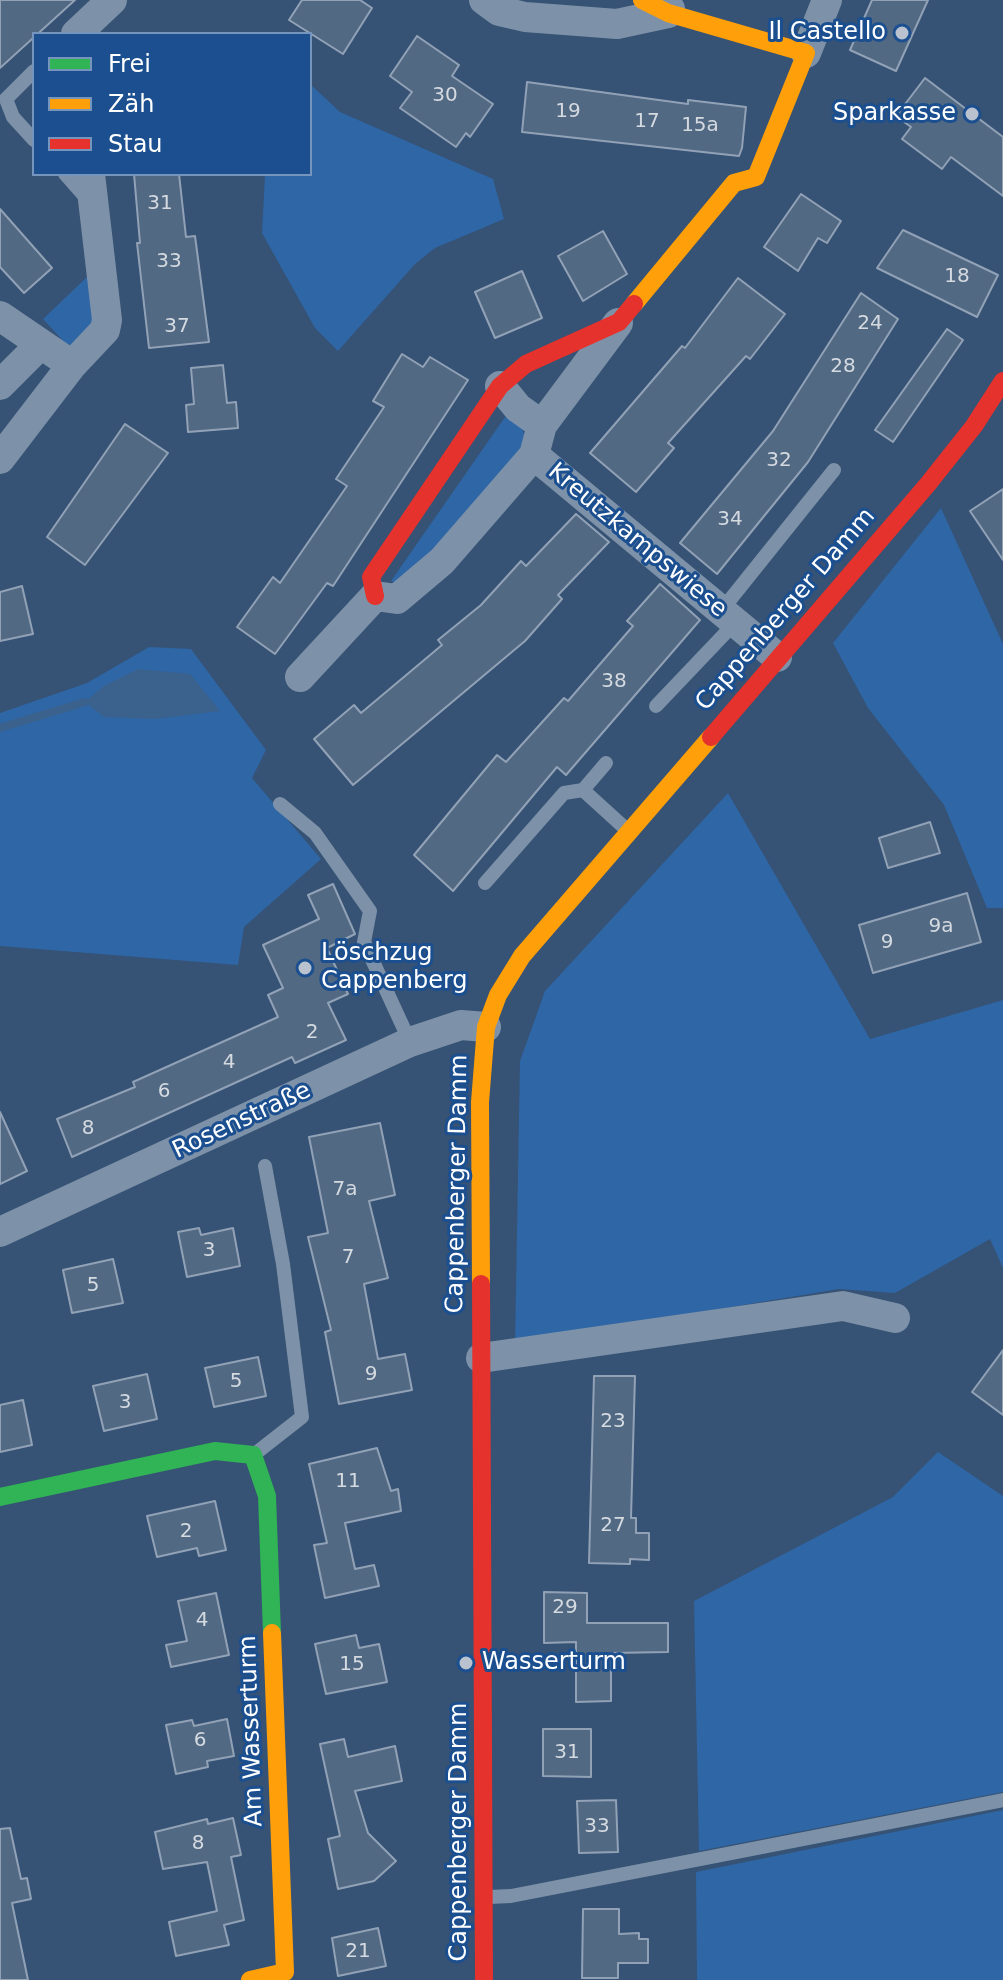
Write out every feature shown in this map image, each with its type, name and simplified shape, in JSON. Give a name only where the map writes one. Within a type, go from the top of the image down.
[{"type":"main road","points":[[661,4],[806,53]]},
{"type":"main road","name":"Kreutzkampswiese","points":[[375,596],[371,577],[500,386],[526,364],[619,322],[734,183],[756,177],[806,53]]},
{"type":"main road","name":"Cappenberger Damm","points":[[484,1980],[480,1102],[486,1027],[498,995],[522,956],[627,830],[928,484],[974,426],[1003,381]]},
{"type":"main road","points":[[0,1497],[215,1451],[253,1455]]},
{"type":"main road","name":"Am Wasserturm","points":[[250,1980],[285,1972],[267,1496],[253,1455]]},
{"type":"street","points":[[78,32],[112,0]]},
{"type":"street","points":[[484,0],[499,11],[510,14],[617,24],[661,4]]},
{"type":"street","points":[[806,53],[827,0]]},
{"type":"street","points":[[0,459],[72,365],[99,339],[107,320],[90,176]]},
{"type":"street","points":[[0,316],[72,365]]},
{"type":"street","name":"Kreutzkampswiese","points":[[375,596],[397,599],[442,561],[534,455],[542,425],[619,322]]},
{"type":"street","points":[[0,385],[41,344]]},
{"type":"street","points":[[500,386],[518,408],[542,425]]},
{"type":"street","name":"Kreutzkampswiese","points":[[534,455],[777,657]]},
{"type":"street","points":[[300,677],[375,596]]},
{"type":"street","name":"Rosenstraße","points":[[0,1232],[410,1042],[461,1025],[486,1027]]},
{"type":"street","points":[[481,1358],[843,1306],[895,1318]]},
{"type":"lane","points":[[32,73],[6,99],[13,117],[32,138]]},
{"type":"lane","points":[[67,176],[93,205]]},
{"type":"lane","points":[[656,706],[728,617],[834,470]]},
{"type":"lane","points":[[485,883],[564,793],[583,790],[606,763]]},
{"type":"lane","points":[[583,790],[627,830]]},
{"type":"lane","points":[[280,804],[315,833],[370,911],[364,942],[410,1042]]},
{"type":"lane","points":[[253,1455],[302,1417],[283,1264],[265,1166]]},
{"type":"lane","points":[[484,1897],[511,1896],[1003,1800]]},
{"type":"shaded area","points":[[312,86],[340,112],[493,179],[504,219],[435,248],[415,264],[338,351],[315,328],[262,233],[265,176],[312,176]]},
{"type":"shaded area","points":[[88,276],[99,325],[74,347],[65,343],[43,319]]},
{"type":"shaded area","points":[[505,417],[522,425],[526,443],[433,556],[396,583],[391,581]]},
{"type":"shaded area","points":[[941,508],[1003,644],[1003,908],[987,908],[944,805],[868,708],[833,643]]},
{"type":"shaded area","points":[[149,647],[191,649],[266,750],[252,778],[321,859],[244,927],[238,965],[0,946],[0,713],[87,683]]},
{"type":"shaded area","points":[[138,669],[190,674],[220,711],[155,719],[104,717],[85,702],[104,686]]},
{"type":"shaded area","points":[[728,793],[870,1039],[1003,1000],[1003,1268],[990,1239],[895,1293],[839,1289],[515,1343],[520,1061],[545,991]]},
{"type":"shaded area","points":[[938,1452],[1003,1496],[1003,1792],[699,1851],[694,1601],[893,1497]]},
{"type":"shaded area","points":[[1003,1810],[1003,1980],[697,1980],[696,1872]]},
{"type":"building","points":[[0,0],[75,0],[40,32],[32,32],[32,39],[0,68]]},
{"type":"building","points":[[302,0],[360,0],[372,8],[343,54],[289,20]]},
{"type":"building","points":[[872,0],[928,0],[896,71],[850,50]]},
{"type":"building","points":[[417,36],[459,65],[452,76],[493,104],[470,137],[466,133],[456,147],[400,108],[412,92],[390,76]]},
{"type":"building","points":[[925,78],[1003,137],[1003,196],[951,157],[942,169],[902,139],[911,127],[896,116]]},
{"type":"building","points":[[527,82],[688,104],[688,100],[746,107],[742,148],[739,156],[522,132]]},
{"type":"building","points":[[134,176],[179,176],[186,237],[195,236],[209,342],[149,348],[137,243],[140,243]]},
{"type":"building","points":[[801,194],[841,221],[827,243],[818,238],[798,271],[764,247]]},
{"type":"building","points":[[0,209],[52,268],[24,293],[0,267]]},
{"type":"building","points":[[903,230],[998,275],[977,317],[877,268]]},
{"type":"building","points":[[603,231],[627,274],[583,301],[558,256]]},
{"type":"building","points":[[522,271],[542,318],[495,338],[475,292]]},
{"type":"building","points":[[738,278],[785,314],[750,359],[746,356],[668,443],[674,448],[636,492],[590,453],[682,346],[685,348]]},
{"type":"building","points":[[861,293],[898,319],[808,462],[717,574],[680,543],[773,431]]},
{"type":"building","points":[[947,329],[963,340],[893,442],[875,430]]},
{"type":"building","points":[[402,354],[423,367],[430,357],[468,380],[333,586],[327,583],[275,654],[237,627],[273,577],[280,583],[347,486],[336,479],[384,407],[373,401]]},
{"type":"building","points":[[223,365],[227,403],[236,402],[238,428],[188,432],[186,405],[194,404],[191,368]]},
{"type":"building","points":[[125,424],[168,453],[85,565],[47,537]]},
{"type":"building","points":[[1003,489],[1003,560],[970,511]]},
{"type":"building","points":[[576,514],[609,542],[558,595],[562,599],[525,641],[353,785],[314,739],[354,705],[361,713],[442,645],[438,640],[481,605],[521,561],[526,566]]},
{"type":"building","points":[[660,584],[700,620],[566,775],[557,767],[453,891],[414,855],[497,755],[506,762],[564,698],[568,701],[633,626],[627,621]]},
{"type":"building","points":[[22,586],[33,634],[0,641],[0,592]]},
{"type":"building","points":[[930,822],[940,853],[888,868],[879,838]]},
{"type":"building","points":[[333,884],[355,934],[327,948],[348,994],[328,1003],[346,1040],[295,1063],[292,1057],[72,1157],[57,1119],[135,1087],[133,1082],[278,1017],[268,995],[283,988],[263,945],[319,919],[308,895]]},
{"type":"building","points":[[967,893],[981,942],[873,973],[859,925]]},
{"type":"building","points":[[0,1112],[27,1171],[0,1184]]},
{"type":"building","points":[[380,1123],[395,1195],[369,1201],[388,1278],[364,1284],[378,1359],[405,1354],[412,1390],[339,1404],[325,1332],[331,1330],[308,1237],[328,1233],[309,1137]]},
{"type":"building","points":[[199,1228],[201,1235],[233,1228],[240,1266],[187,1277],[178,1232]]},
{"type":"building","points":[[113,1259],[123,1303],[72,1313],[63,1270]]},
{"type":"building","points":[[1003,1350],[1003,1415],[972,1392]]},
{"type":"building","points":[[258,1357],[266,1396],[214,1407],[205,1368]]},
{"type":"building","points":[[147,1374],[157,1419],[104,1431],[93,1386]]},
{"type":"building","points":[[594,1376],[635,1376],[631,1518],[636,1518],[636,1533],[649,1533],[649,1560],[630,1559],[630,1564],[589,1563]]},
{"type":"building","points":[[23,1400],[32,1445],[0,1452],[0,1405]]},
{"type":"building","points":[[377,1448],[391,1491],[398,1489],[401,1511],[345,1523],[355,1569],[374,1565],[379,1586],[325,1598],[314,1545],[327,1543],[309,1464]]},
{"type":"building","points":[[215,1501],[226,1550],[199,1556],[197,1548],[157,1557],[147,1516]]},
{"type":"building","points":[[544,1592],[587,1593],[587,1623],[668,1623],[668,1652],[611,1653],[611,1701],[576,1702],[576,1642],[544,1643]]},
{"type":"building","points":[[216,1593],[229,1655],[171,1667],[166,1645],[187,1641],[178,1601]]},
{"type":"building","points":[[356,1635],[359,1648],[379,1644],[387,1682],[326,1694],[315,1644]]},
{"type":"building","points":[[227,1719],[234,1756],[207,1761],[208,1767],[176,1774],[166,1725],[192,1720],[194,1726]]},
{"type":"building","points":[[543,1729],[591,1729],[591,1777],[543,1776]]},
{"type":"building","points":[[344,1739],[348,1757],[395,1746],[402,1781],[355,1791],[368,1833],[396,1861],[374,1881],[338,1889],[328,1839],[340,1836],[320,1744]]},
{"type":"building","points":[[616,1800],[618,1852],[579,1853],[577,1801]]},
{"type":"building","points":[[233,1818],[241,1855],[231,1857],[244,1920],[224,1925],[229,1945],[176,1956],[169,1922],[217,1911],[207,1862],[163,1869],[155,1832],[207,1819],[208,1824]]},
{"type":"building","points":[[10,1828],[21,1879],[27,1878],[31,1899],[12,1903],[28,1980],[0,1980],[0,1829]]},
{"type":"building","points":[[583,1909],[619,1909],[619,1934],[639,1933],[639,1939],[648,1939],[648,1963],[618,1963],[618,1978],[582,1978]]},
{"type":"building","points":[[378,1928],[386,1966],[338,1976],[332,1938]]},
{"type":"waterway","points":[[0,728],[85,702]]},
{"type":"traffic: fast","points":[[0,1497],[215,1451],[253,1455],[267,1496],[272,1633]]},
{"type":"traffic: slow","points":[[634,304],[734,183],[756,177],[806,53],[668,13],[642,0]]},
{"type":"traffic: slow","points":[[481,1284],[480,1102],[486,1027],[498,995],[522,956],[711,737]]},
{"type":"traffic: slow","points":[[250,1980],[285,1972],[272,1633]]},
{"type":"traffic: jam","points":[[375,596],[371,577],[500,386],[526,364],[619,322],[634,304]]},
{"type":"traffic: jam","points":[[711,737],[928,484],[974,426],[1003,381]]},
{"type":"traffic: jam","points":[[481,1284],[484,1980]]},
{"type":"place","name":"Il Castello","points":[[902,33]]},
{"type":"place","name":"Sparkasse","points":[[972,114]]},
{"type":"place","name":"Löschzug Cappenberg","points":[[305,968]]},
{"type":"place","name":"Wasserturm","points":[[466,1663]]}]
